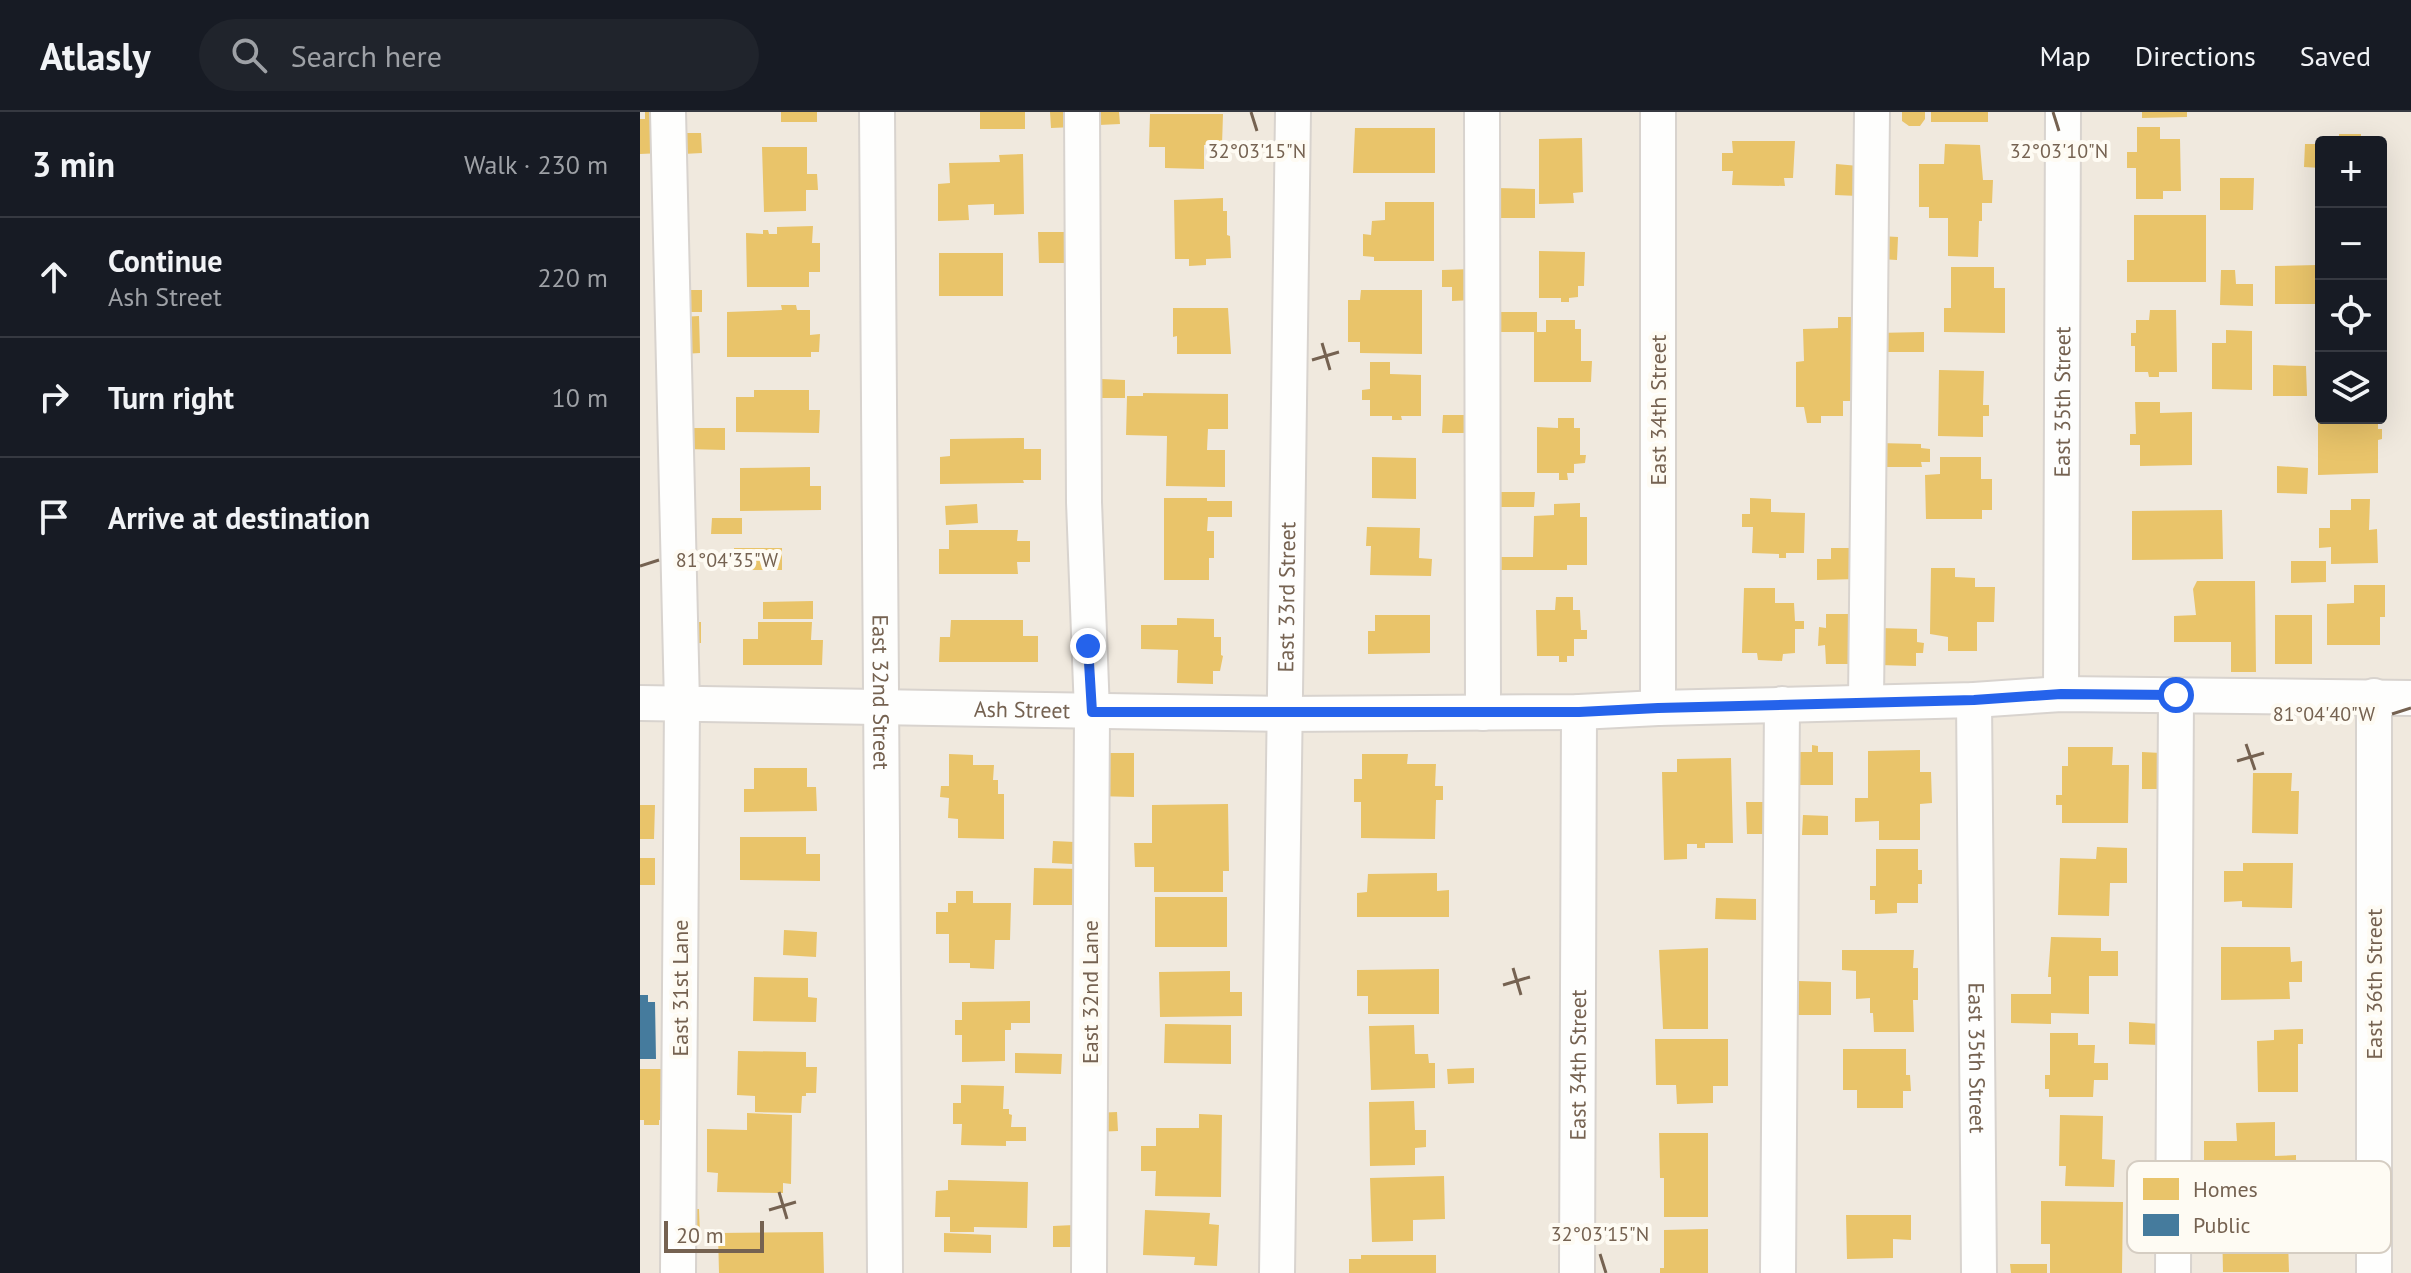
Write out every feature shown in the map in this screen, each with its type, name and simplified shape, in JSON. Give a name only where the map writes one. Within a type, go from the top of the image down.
[{"type":"street","name":"East 31st Lane","points":[[668,112],[682,704],[678,1273]]},
{"type":"street","name":"East 32nd Street","points":[[877,112],[885,1273]]},
{"type":"street","name":"East 32nd Lane","points":[[1082,112],[1084,502],[1092,712],[1089,1273]]},
{"type":"street","name":"East 33rd Street","points":[[1277,1273],[1293,112]]},
{"type":"street","points":[[1482,112],[1483,713]]},
{"type":"street","name":"East 34th Street","points":[[1658,112],[1658,708]]},
{"type":"street","points":[[1866,702],[1872,112]]},
{"type":"street","name":"East 35th Street","points":[[2061,694],[2063,112]]},
{"type":"street","name":"Ash Street","points":[[640,703],[1285,714],[1579,712],[1974,700],[2061,694],[2411,698]]},
{"type":"street","points":[[2174,1161],[2176,695]]},
{"type":"street","name":"East 36th Street","points":[[2374,696],[2374,1161]]},
{"type":"street","name":"East 35th Street","points":[[1974,700],[1979,1273]]},
{"type":"street","points":[[1778,1273],[1782,704]]},
{"type":"street","name":"East 34th Street","points":[[1577,1273],[1579,712]]},
{"type":"street","points":[[2173,1253],[2173,1273]]},
{"type":"shaded area","points":[[640,112],[2411,112],[2411,1273],[640,1273]]},
{"type":"building: Homes","points":[[645,112],[661,112],[662,153],[640,154],[640,119],[645,119]]},
{"type":"building: Homes","points":[[781,112],[817,112],[817,122],[781,122]]},
{"type":"building: Homes","points":[[980,112],[1025,112],[1025,129],[980,129]]},
{"type":"building: Homes","points":[[1050,112],[1074,112],[1074,127],[1051,128]]},
{"type":"building: Homes","points":[[1099,112],[1119,112],[1120,124],[1099,125]]},
{"type":"building: Homes","points":[[1902,112],[1925,112],[1925,119],[1920,126],[1909,126],[1902,121]]},
{"type":"building: Homes","points":[[1931,112],[1988,112],[1988,122],[1931,122]]},
{"type":"building: Homes","points":[[2142,112],[2187,112],[2187,117],[2142,118]]},
{"type":"building: Homes","points":[[1150,114],[1223,114],[1222,145],[1204,145],[1204,169],[1165,168],[1165,147],[1149,147]]},
{"type":"building: Homes","points":[[2137,127],[2160,127],[2160,139],[2180,139],[2181,191],[2163,191],[2163,199],[2136,199],[2136,168],[2127,168],[2127,152],[2137,152]]},
{"type":"building: Homes","points":[[1355,128],[1435,128],[1435,173],[1353,173]]},
{"type":"building: Homes","points":[[682,133],[701,133],[702,153],[683,154]]},
{"type":"building: Homes","points":[[2339,134],[2361,134],[2361,136]]},
{"type":"building: Homes","points":[[1582,138],[1583,192],[1573,193],[1574,203],[1539,204],[1539,139]]},
{"type":"building: Homes","points":[[1732,141],[1795,141],[1793,178],[1784,178],[1785,186],[1732,185],[1733,171],[1722,171],[1722,153],[1733,153]]},
{"type":"building: Homes","points":[[1945,144],[1980,145],[1983,180],[1993,180],[1992,203],[1982,203],[1978,257],[1948,256],[1948,218],[1929,218],[1929,207],[1919,207],[1919,164],[1944,164]]},
{"type":"building: Homes","points":[[2305,144],[2315,144],[2315,168],[2304,167]]},
{"type":"building: Homes","points":[[762,147],[807,147],[807,174],[817,174],[818,190],[806,190],[806,211],[764,212]]},
{"type":"building: Homes","points":[[1023,154],[1024,214],[994,215],[994,204],[968,205],[969,220],[938,221],[938,184],[950,183],[949,163],[1000,162],[999,155]]},
{"type":"building: Homes","points":[[1836,164],[1859,166],[1858,196],[1835,195]]},
{"type":"building: Homes","points":[[2220,178],[2254,178],[2253,210],[2220,210]]},
{"type":"building: Homes","points":[[1497,188],[1535,189],[1535,218],[1496,218]]},
{"type":"building: Homes","points":[[1223,198],[1231,258],[1206,259],[1206,265],[1189,266],[1189,259],[1175,259],[1174,200]]},
{"type":"building: Homes","points":[[1385,202],[1434,202],[1434,261],[1374,261],[1374,257],[1363,256],[1363,234],[1371,235],[1372,221],[1385,220]]},
{"type":"building: Homes","points":[[2134,215],[2206,215],[2206,282],[2127,282],[2127,260],[2134,260]]},
{"type":"building: Homes","points":[[813,226],[812,243],[820,243],[820,272],[809,272],[809,287],[747,287],[746,233],[763,234],[763,230],[768,230],[769,234],[777,234],[777,227]]},
{"type":"building: Homes","points":[[1038,232],[1073,232],[1073,263],[1039,263]]},
{"type":"building: Homes","points":[[1880,236],[1898,237],[1897,260],[1880,259]]},
{"type":"building: Homes","points":[[1539,251],[1585,252],[1584,286],[1578,286],[1578,297],[1569,298],[1569,302],[1561,302],[1561,298],[1539,298]]},
{"type":"building: Homes","points":[[939,253],[1003,253],[1003,296],[939,296]]},
{"type":"building: Homes","points":[[2315,265],[2315,304],[2275,304],[2275,266]]},
{"type":"building: Homes","points":[[1951,267],[1994,267],[1994,288],[2005,288],[2005,333],[1944,332],[1944,308],[1951,308]]},
{"type":"building: Homes","points":[[1473,269],[1473,300],[1452,301],[1452,287],[1442,287],[1442,270]]},
{"type":"building: Homes","points":[[2221,270],[2235,270],[2236,284],[2253,284],[2253,306],[2220,305]]},
{"type":"building: Homes","points":[[682,290],[702,290],[702,312],[683,312]]},
{"type":"building: Homes","points":[[1361,290],[1422,290],[1422,354],[1360,353],[1360,342],[1348,342],[1348,300],[1360,300]]},
{"type":"building: Homes","points":[[781,305],[796,305],[797,310],[810,310],[810,335],[820,334],[819,352],[811,352],[811,357],[727,357],[727,312],[782,310]]},
{"type":"building: Homes","points":[[1173,308],[1228,308],[1231,354],[1177,354],[1177,336],[1173,337]]},
{"type":"building: Homes","points":[[2150,310],[2176,310],[2177,372],[2159,372],[2159,377],[2149,377],[2148,372],[2135,372],[2135,346],[2131,346],[2131,333],[2136,333],[2136,320],[2149,320]]},
{"type":"building: Homes","points":[[1497,312],[1537,312],[1537,332],[1498,332]]},
{"type":"building: Homes","points":[[699,316],[700,353],[683,354],[682,317]]},
{"type":"building: Homes","points":[[1838,317],[1855,317],[1857,401],[1843,401],[1843,416],[1821,416],[1821,423],[1807,423],[1804,407],[1796,407],[1796,362],[1804,361],[1803,329],[1838,328]]},
{"type":"building: Homes","points":[[1546,320],[1575,320],[1575,329],[1581,329],[1581,361],[1592,361],[1591,382],[1534,382],[1534,332],[1546,332]]},
{"type":"building: Homes","points":[[2226,330],[2252,331],[2252,390],[2212,389],[2212,343],[2226,343]]},
{"type":"building: Homes","points":[[1924,332],[1924,352],[1876,352],[1876,333]]},
{"type":"building: Homes","points":[[1370,362],[1390,362],[1390,374],[1421,375],[1421,416],[1401,416],[1402,420],[1392,420],[1392,416],[1370,416],[1370,400],[1362,400],[1362,390],[1370,389]]},
{"type":"building: Homes","points":[[2273,365],[2306,366],[2307,396],[2273,396]]},
{"type":"building: Homes","points":[[1939,370],[1984,371],[1983,405],[1989,405],[1989,416],[1983,416],[1983,437],[1938,436]]},
{"type":"building: Homes","points":[[1101,379],[1125,380],[1125,398],[1101,398]]},
{"type":"building: Homes","points":[[754,390],[809,390],[809,410],[820,410],[819,433],[736,432],[736,397],[754,397]]},
{"type":"building: Homes","points":[[1143,393],[1228,394],[1228,429],[1208,429],[1207,450],[1225,450],[1225,487],[1166,486],[1167,436],[1126,435],[1127,396],[1143,396]]},
{"type":"building: Homes","points":[[2135,402],[2160,402],[2160,413],[2192,412],[2192,465],[2140,466],[2140,445],[2130,445],[2130,434],[2136,434]]},
{"type":"building: Homes","points":[[1443,415],[1471,415],[1471,433],[1442,433]]},
{"type":"building: Homes","points":[[1558,418],[1574,418],[1574,428],[1580,428],[1580,455],[1586,455],[1585,463],[1574,464],[1574,473],[1567,473],[1568,480],[1559,480],[1559,473],[1537,473],[1537,427],[1558,428]]},
{"type":"building: Homes","points":[[2318,424],[2378,424],[2378,429],[2382,429],[2382,439],[2378,440],[2378,473],[2318,475]]},
{"type":"building: Homes","points":[[685,428],[725,428],[725,450],[685,449]]},
{"type":"building: Homes","points":[[1024,438],[1024,449],[1041,449],[1041,480],[940,484],[940,457],[950,456],[950,439]]},
{"type":"building: Homes","points":[[1878,443],[1921,444],[1921,448],[1930,449],[1930,462],[1921,462],[1922,467],[1877,467]]},
{"type":"building: Homes","points":[[1372,457],[1416,458],[1416,499],[1372,498]]},
{"type":"building: Homes","points":[[1940,457],[1981,457],[1981,479],[1992,479],[1992,510],[1982,510],[1982,519],[1926,519],[1925,475],[1940,474]]},
{"type":"building: Homes","points":[[2277,466],[2308,468],[2307,494],[2277,493]]},
{"type":"building: Homes","points":[[810,467],[810,486],[821,486],[821,510],[740,511],[740,468]]},
{"type":"building: Homes","points":[[1497,492],[1535,492],[1534,507],[1497,507]]},
{"type":"building: Homes","points":[[1164,498],[1232,501],[1232,517],[1208,517],[1207,531],[1214,531],[1214,558],[1209,558],[1209,580],[1164,580]]},
{"type":"building: Homes","points":[[1750,498],[1771,499],[1771,512],[1805,513],[1804,553],[1786,553],[1786,558],[1779,558],[1779,554],[1752,553],[1753,527],[1742,527],[1742,514],[1750,514]]},
{"type":"building: Homes","points":[[2351,499],[2370,499],[2369,530],[2377,529],[2378,563],[2331,564],[2331,547],[2319,548],[2319,528],[2330,528],[2330,510],[2351,510]]},
{"type":"building: Homes","points":[[1580,503],[1580,517],[1587,517],[1587,565],[1567,565],[1567,570],[1501,570],[1501,557],[1533,557],[1534,516],[1554,515],[1554,504]]},
{"type":"building: Homes","points":[[977,504],[978,523],[946,525],[945,506]]},
{"type":"building: Homes","points":[[2222,510],[2223,559],[2132,560],[2132,511]]},
{"type":"building: Homes","points":[[712,518],[742,518],[742,534],[711,534]]},
{"type":"building: Homes","points":[[1367,527],[1420,528],[1419,558],[1432,559],[1431,576],[1370,575],[1371,546],[1366,546]]},
{"type":"building: Homes","points":[[949,530],[1018,530],[1017,541],[1030,541],[1030,562],[1017,562],[1018,574],[939,574],[939,549],[949,549]]},
{"type":"building: Homes","points":[[734,548],[782,548],[782,570],[734,570]]},
{"type":"building: Homes","points":[[1831,548],[1850,548],[1850,559],[1858,559],[1858,579],[1817,580],[1817,559],[1831,559]]},
{"type":"building: Homes","points":[[2291,561],[2326,561],[2326,582],[2291,583]]},
{"type":"building: Homes","points":[[1931,568],[1955,568],[1955,577],[1975,578],[1975,587],[1995,587],[1994,622],[1977,622],[1977,651],[1948,651],[1948,637],[1930,634]]},
{"type":"building: Homes","points":[[2197,581],[2255,581],[2256,672],[2231,672],[2231,642],[2174,642],[2174,616],[2196,615],[2193,589]]},
{"type":"building: Homes","points":[[2354,585],[2385,585],[2385,617],[2380,617],[2380,645],[2327,645],[2327,604],[2354,603]]},
{"type":"building: Homes","points":[[1744,588],[1775,588],[1775,603],[1794,603],[1795,621],[1804,621],[1804,629],[1795,629],[1795,653],[1783,654],[1782,661],[1758,660],[1757,653],[1742,653]]},
{"type":"building: Homes","points":[[1556,597],[1573,597],[1573,610],[1580,610],[1581,630],[1587,630],[1587,639],[1574,639],[1574,656],[1567,656],[1567,662],[1559,662],[1559,656],[1537,656],[1536,610],[1555,610]]},
{"type":"building: Homes","points":[[813,601],[813,619],[763,619],[763,602]]},
{"type":"building: Homes","points":[[1826,614],[1857,614],[1857,664],[1826,664],[1825,645],[1818,646],[1819,627],[1826,628]]},
{"type":"building: Homes","points":[[1375,615],[1430,615],[1430,653],[1368,654],[1368,631],[1375,631]]},
{"type":"building: Homes","points":[[2275,615],[2312,615],[2312,664],[2275,664]]},
{"type":"building: Homes","points":[[1177,618],[1214,619],[1214,637],[1221,637],[1223,656],[1220,671],[1213,671],[1213,684],[1177,683],[1178,650],[1141,649],[1141,625],[1177,625]]},
{"type":"building: Homes","points":[[951,620],[1023,620],[1023,636],[1038,636],[1038,662],[939,662],[940,637],[950,637]]},
{"type":"building: Homes","points":[[684,622],[701,622],[701,643],[684,644]]},
{"type":"building: Homes","points":[[758,622],[812,622],[811,640],[823,640],[822,665],[743,665],[743,639],[758,639]]},
{"type":"building: Homes","points":[[1879,628],[1917,629],[1917,642],[1924,643],[1923,653],[1916,653],[1916,666],[1879,665]]},
{"type":"building: Homes","points":[[1812,745],[1818,746],[1818,752],[1833,752],[1833,785],[1799,785],[1798,752],[1812,752]]},
{"type":"building: Homes","points":[[2068,747],[2113,747],[2112,765],[2129,765],[2128,823],[2062,823],[2062,805],[2056,805],[2056,795],[2062,795],[2062,766],[2068,766]]},
{"type":"building: Homes","points":[[1920,750],[1920,772],[1931,772],[1932,803],[1920,804],[1920,840],[1879,840],[1879,821],[1855,822],[1855,798],[1868,798],[1868,751]]},
{"type":"building: Homes","points":[[2142,752],[2161,753],[2161,789],[2142,789]]},
{"type":"building: Homes","points":[[1097,753],[1134,753],[1134,797],[1096,796]]},
{"type":"building: Homes","points":[[949,754],[973,755],[973,765],[994,765],[993,780],[998,780],[998,794],[1004,794],[1004,839],[958,838],[958,819],[948,818],[949,798],[940,797],[941,786],[949,786]]},
{"type":"building: Homes","points":[[1362,754],[1408,754],[1407,764],[1436,764],[1435,786],[1443,786],[1443,800],[1436,800],[1435,839],[1361,838],[1361,802],[1354,802],[1354,779],[1362,779]]},
{"type":"building: Homes","points":[[1731,758],[1733,843],[1705,843],[1705,848],[1687,844],[1687,859],[1664,860],[1662,772],[1677,772],[1677,759]]},
{"type":"building: Homes","points":[[754,768],[807,768],[807,787],[816,787],[817,811],[744,812],[744,789],[754,789]]},
{"type":"building: Homes","points":[[2253,773],[2292,773],[2291,791],[2299,791],[2298,834],[2252,833]]},
{"type":"building: Homes","points":[[1746,802],[1764,802],[1765,834],[1747,834]]},
{"type":"building: Homes","points":[[1228,804],[1229,871],[1223,871],[1223,892],[1154,892],[1154,867],[1135,867],[1134,843],[1152,843],[1152,805]]},
{"type":"building: Homes","points":[[640,805],[655,805],[654,839],[640,839]]},
{"type":"building: Homes","points":[[1803,815],[1828,816],[1828,835],[1802,835]]},
{"type":"building: Homes","points":[[740,837],[806,837],[806,854],[820,854],[820,881],[740,880]]},
{"type":"building: Homes","points":[[1053,841],[1075,842],[1073,864],[1052,863]]},
{"type":"building: Homes","points":[[2097,847],[2127,848],[2127,883],[2110,883],[2109,916],[2058,915],[2060,858],[2096,859]]},
{"type":"building: Homes","points":[[1876,849],[1918,849],[1922,884],[1918,884],[1918,903],[1897,903],[1897,913],[1875,914],[1875,900],[1870,900],[1870,886],[1876,886]]},
{"type":"building: Homes","points":[[640,858],[655,858],[655,885],[640,885]]},
{"type":"building: Homes","points":[[2243,863],[2293,863],[2292,908],[2242,907],[2242,901],[2224,902],[2224,871],[2243,871]]},
{"type":"building: Homes","points":[[1034,868],[1079,869],[1080,905],[1033,905]]},
{"type":"building: Homes","points":[[1437,873],[1437,891],[1449,890],[1449,917],[1357,917],[1357,893],[1367,892],[1368,874]]},
{"type":"building: Homes","points":[[956,891],[973,891],[973,903],[1011,903],[1010,940],[995,940],[994,969],[970,968],[970,963],[949,963],[949,934],[936,934],[936,912],[948,912],[948,903],[956,903]]},
{"type":"building: Homes","points":[[1155,897],[1227,897],[1227,947],[1155,947]]},
{"type":"building: Homes","points":[[1716,898],[1756,899],[1756,920],[1715,919]]},
{"type":"building: Homes","points":[[784,930],[817,932],[816,957],[783,955]]},
{"type":"building: Homes","points":[[2051,937],[2101,938],[2101,951],[2118,951],[2118,976],[2089,976],[2089,1014],[2051,1013],[2051,1024],[2011,1023],[2011,994],[2051,994],[2051,977],[2048,977]]},
{"type":"building: Homes","points":[[2221,947],[2290,947],[2291,962],[2302,961],[2302,982],[2289,982],[2290,999],[2221,1000]]},
{"type":"building: Homes","points":[[1708,948],[1708,1029],[1663,1029],[1659,950]]},
{"type":"building: Homes","points":[[1842,950],[1914,950],[1913,968],[1918,968],[1918,1000],[1913,1000],[1914,1032],[1874,1032],[1870,998],[1856,999],[1856,971],[1842,970]]},
{"type":"building: Homes","points":[[1439,969],[1439,1014],[1368,1014],[1368,996],[1357,996],[1357,970]]},
{"type":"building: Homes","points":[[1230,971],[1230,992],[1242,992],[1242,1016],[1160,1017],[1159,972]]},
{"type":"building: Homes","points":[[754,977],[808,978],[808,997],[817,998],[816,1022],[753,1021]]},
{"type":"building: Homes","points":[[1798,981],[1831,982],[1831,1015],[1798,1015]]},
{"type":"building: Homes","points":[[1030,1001],[1030,1023],[1011,1023],[1011,1030],[1005,1030],[1005,1061],[962,1062],[962,1035],[955,1035],[955,1020],[962,1020],[962,1002]]},
{"type":"building: Homes","points":[[2129,1022],[2161,1024],[2160,1045],[2129,1044]]},
{"type":"building: Homes","points":[[1165,1024],[1231,1025],[1231,1064],[1164,1063]]},
{"type":"building: Homes","points":[[1414,1025],[1415,1054],[1428,1054],[1429,1063],[1435,1063],[1435,1088],[1371,1090],[1369,1026]]},
{"type":"building: Homes","points":[[2303,1029],[2303,1044],[2298,1044],[2298,1092],[2258,1092],[2257,1041],[2274,1040],[2274,1030]]},
{"type":"building: Homes","points":[[2050,1033],[2078,1033],[2078,1045],[2095,1045],[2094,1063],[2108,1063],[2108,1080],[2094,1080],[2093,1097],[2049,1097],[2049,1089],[2045,1089],[2045,1075],[2050,1075]]},
{"type":"building: Homes","points":[[1655,1039],[1728,1039],[1728,1086],[1713,1086],[1713,1103],[1677,1104],[1676,1085],[1656,1085]]},
{"type":"building: Homes","points":[[1843,1049],[1906,1049],[1906,1075],[1910,1075],[1911,1091],[1903,1091],[1903,1108],[1857,1108],[1857,1090],[1843,1090]]},
{"type":"building: Homes","points":[[738,1051],[806,1052],[806,1067],[817,1067],[816,1093],[802,1096],[801,1113],[755,1112],[755,1096],[737,1095]]},
{"type":"building: Homes","points":[[1015,1053],[1062,1054],[1061,1074],[1015,1073]]},
{"type":"building: Homes","points":[[1474,1068],[1474,1083],[1448,1084],[1447,1069]]},
{"type":"building: Homes","points":[[640,1069],[670,1069],[670,1120],[659,1120],[659,1125],[644,1125],[644,1120],[640,1120]]},
{"type":"building: Homes","points":[[961,1085],[1004,1086],[1003,1109],[1009,1109],[1012,1115],[1011,1127],[1026,1127],[1026,1141],[1006,1141],[1006,1146],[961,1145],[962,1124],[953,1124],[953,1103],[961,1103]]},
{"type":"building: Homes","points":[[1414,1101],[1415,1130],[1426,1130],[1426,1147],[1415,1148],[1415,1165],[1370,1166],[1369,1102]]},
{"type":"building: Homes","points":[[1117,1112],[1118,1131],[1095,1132],[1094,1113]]},
{"type":"building: Homes","points":[[747,1113],[792,1115],[791,1184],[783,1183],[783,1193],[717,1192],[718,1173],[707,1172],[707,1129],[747,1130]]},
{"type":"building: Homes","points":[[1199,1114],[1222,1115],[1221,1197],[1155,1196],[1156,1171],[1141,1171],[1141,1146],[1156,1146],[1156,1128],[1199,1128]]},
{"type":"building: Homes","points":[[2060,1115],[2103,1116],[2102,1159],[2115,1160],[2114,1187],[2065,1186],[2066,1166],[2059,1166]]},
{"type":"building: Homes","points":[[2275,1122],[2275,1156],[2296,1155],[2296,1161],[2204,1161],[2204,1141],[2237,1141],[2236,1123]]},
{"type":"building: Homes","points":[[1659,1133],[1708,1133],[1708,1217],[1664,1217]]},
{"type":"building: Homes","points":[[1444,1176],[1445,1219],[1413,1220],[1413,1241],[1372,1242],[1370,1178]]},
{"type":"building: Homes","points":[[948,1180],[1028,1182],[1027,1228],[974,1227],[974,1232],[950,1232],[950,1217],[935,1217],[936,1191],[948,1190]]},
{"type":"building: Homes","points":[[2041,1201],[2123,1202],[2122,1273],[2050,1273],[2050,1244],[2041,1244]]},
{"type":"building: Homes","points":[[684,1209],[699,1209],[700,1234],[685,1236]]},
{"type":"building: Homes","points":[[1145,1210],[1210,1213],[1209,1224],[1219,1225],[1217,1266],[1194,1265],[1195,1257],[1143,1255]]},
{"type":"building: Homes","points":[[1846,1215],[1911,1215],[1911,1240],[1893,1239],[1893,1258],[1847,1259]]},
{"type":"building: Homes","points":[[1074,1225],[1074,1247],[1053,1247],[1053,1226]]},
{"type":"building: Homes","points":[[1708,1229],[1708,1273],[1660,1273],[1660,1268],[1664,1268],[1664,1230]]},
{"type":"building: Homes","points":[[823,1232],[824,1273],[719,1273],[718,1233]]},
{"type":"building: Homes","points":[[944,1233],[991,1235],[991,1253],[944,1252]]},
{"type":"building: Homes","points":[[2223,1253],[2288,1253],[2289,1272],[2223,1272]]},
{"type":"building: Homes","points":[[1361,1255],[1436,1255],[1436,1273],[1349,1273],[1349,1259],[1361,1259]]},
{"type":"building: Homes","points":[[2010,1264],[2047,1264],[2047,1273],[2011,1273]]},
{"type":"building: Public","points":[[640,995],[648,995],[648,1002],[655,1002],[656,1059],[640,1059]]},
{"type":"route","points":[[1088,646],[1092,712],[1579,712],[1974,700],[2061,694],[2176,695]]}]
